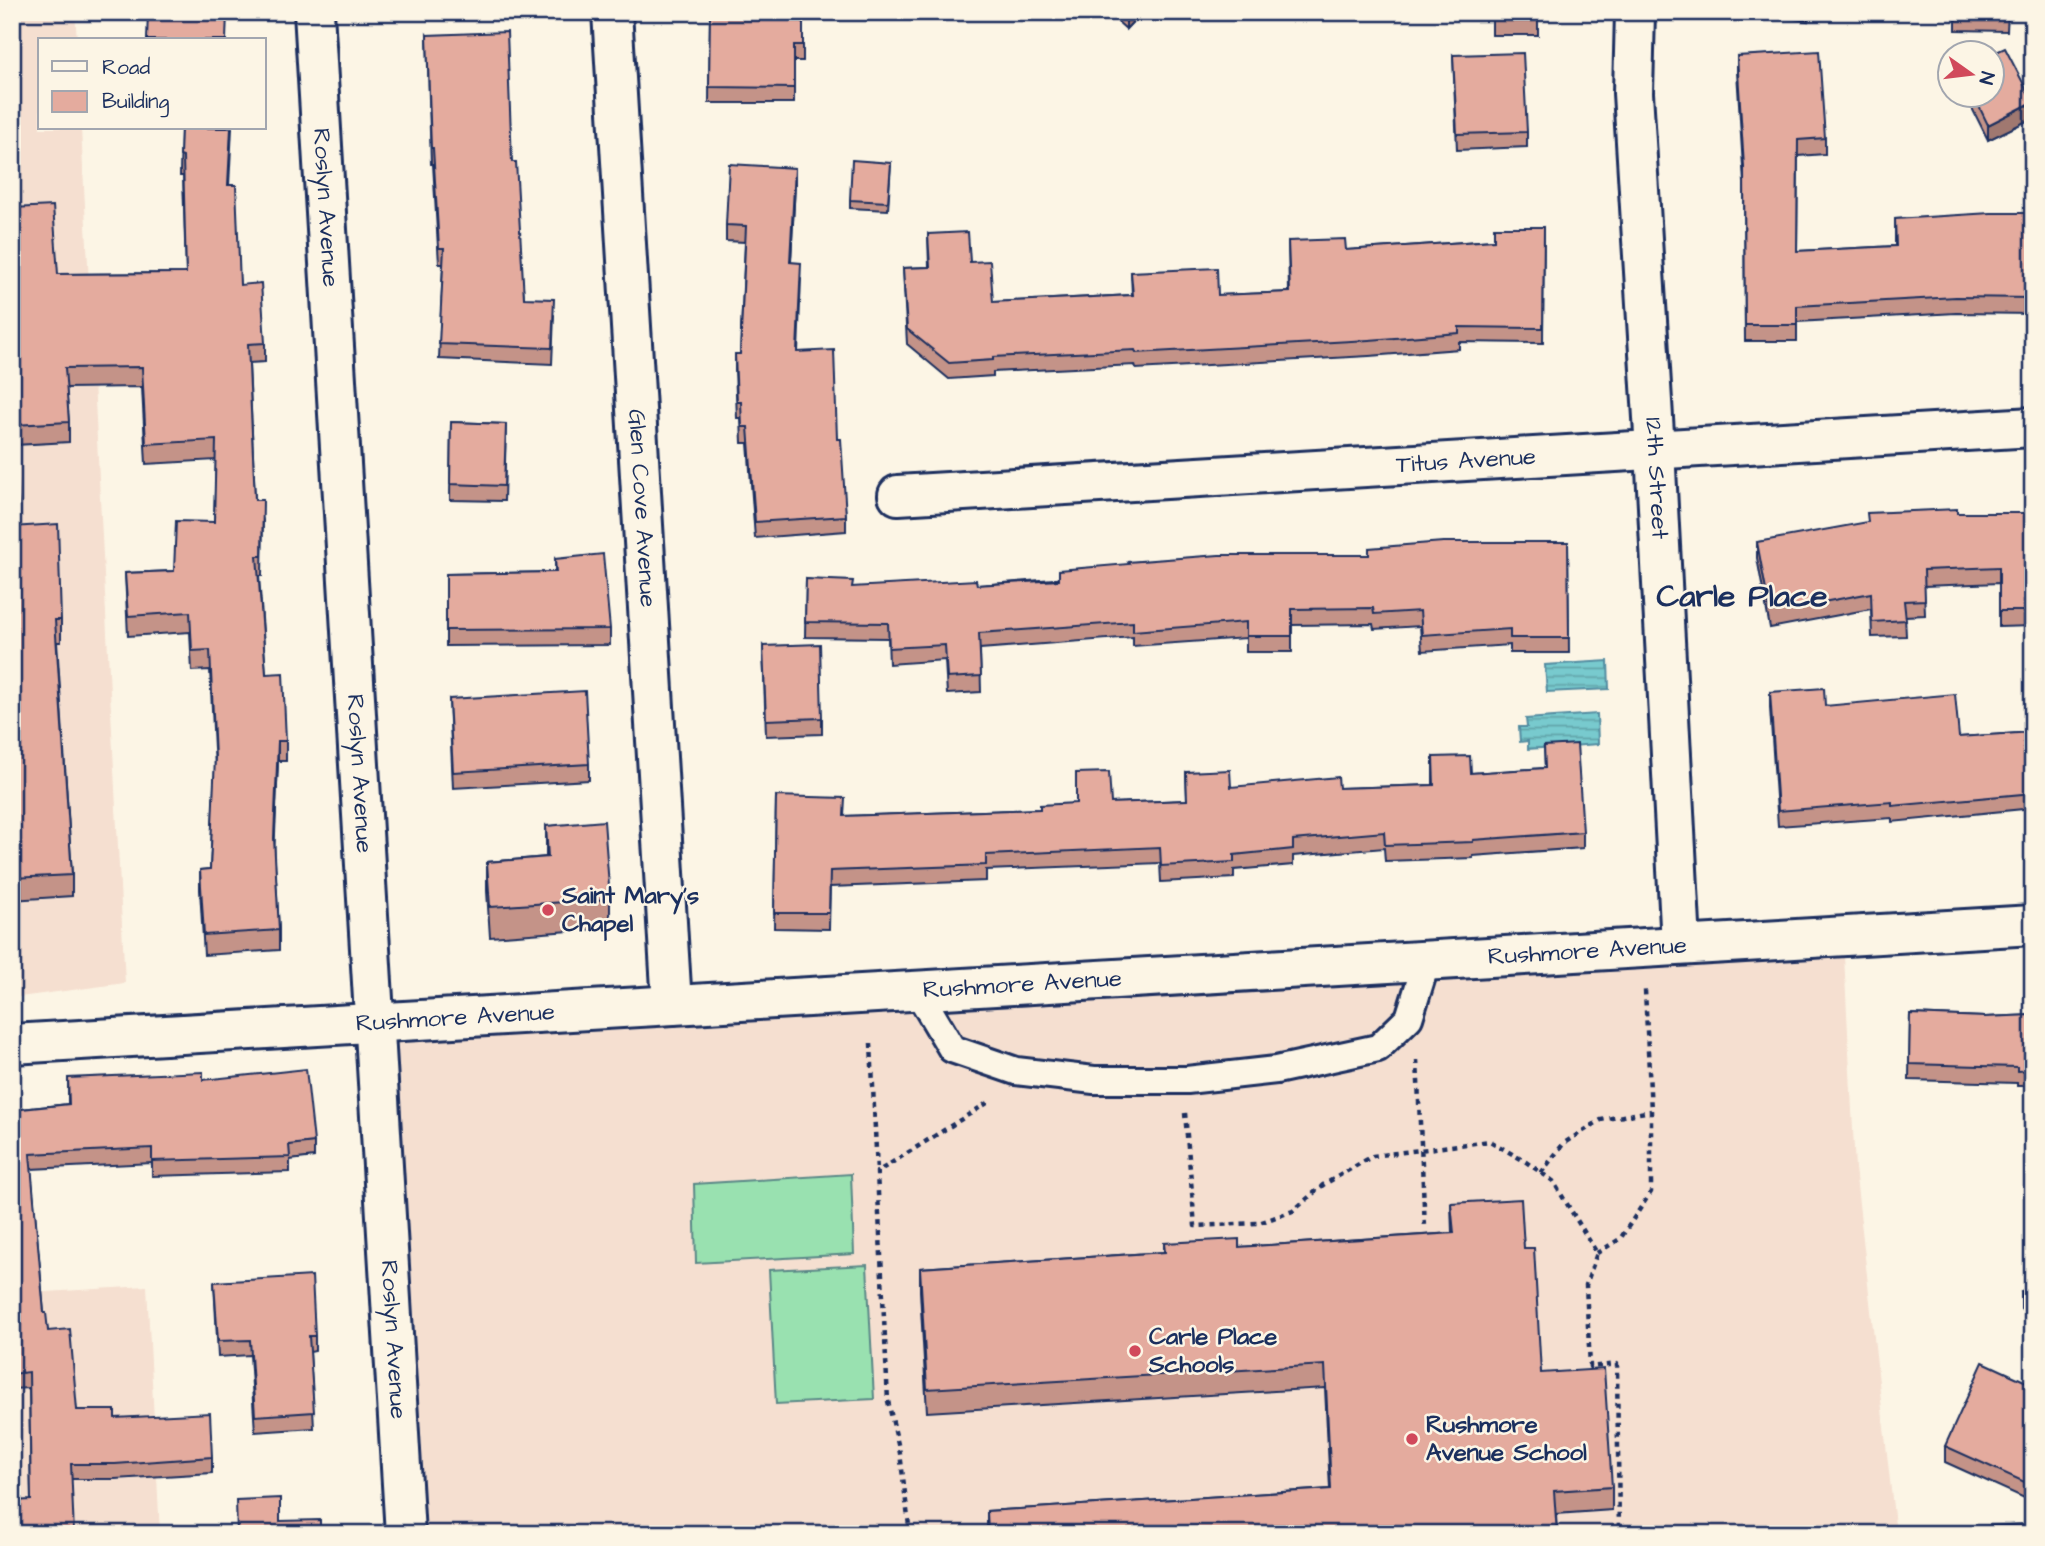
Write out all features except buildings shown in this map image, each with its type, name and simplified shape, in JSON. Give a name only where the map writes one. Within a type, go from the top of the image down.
[{"type":"street","name":"Roslyn Avenue","points":[[314,12],[405,1534]]},
{"type":"street","name":"Glen Cove Avenue","points":[[612,12],[671,1005]]},
{"type":"street","name":"12th Street","points":[[1635,12],[1633,93],[1681,945]]},
{"type":"street","name":"Titus Avenue","points":[[898,495],[2033,427]]},
{"type":"street","name":"Rushmore Avenue","points":[[12,1044],[2033,925]]},
{"type":"lane","points":[[917,990],[952,1049],[1016,1071],[1094,1080],[1187,1080],[1276,1070],[1378,1048],[1409,1018],[1427,960]]},
{"type":"path","points":[[1619,1534],[1617,1364],[1590,1367],[1586,1285],[1597,1253],[1620,1239],[1651,1192],[1651,1111],[1645,982]]},
{"type":"path","points":[[871,1043],[888,1401],[900,1453],[910,1534]]},
{"type":"path","points":[[1417,1059],[1425,1227]]},
{"type":"path","points":[[877,1172],[997,1097]]},
{"type":"path","points":[[1541,1173],[1564,1143],[1601,1121],[1651,1111]]},
{"type":"path","points":[[1185,1112],[1195,1226],[1259,1223],[1293,1211],[1323,1185],[1373,1156],[1490,1142],[1553,1181],[1597,1253]]},
{"type":"shaded area","points":[[12,12],[75,12],[77,38],[38,38],[38,130],[81,130],[125,983],[12,998]]},
{"type":"shaded area","name":"Carle Place Schools","points":[[1843,936],[1855,1168],[1896,1534],[405,1534],[374,1023]]},
{"type":"shaded area","points":[[147,1286],[160,1534],[12,1534],[12,1294]]},
{"type":"green space","points":[[851,1174],[854,1254],[696,1263],[694,1184]]},
{"type":"green space","points":[[867,1265],[874,1399],[776,1404],[769,1270]]},
{"type":"green space","points":[[696,1527],[697,1534],[612,1534]]},
{"type":"water","points":[[1608,661],[1609,689],[1547,692],[1545,665]]},
{"type":"water","points":[[1597,714],[1598,744],[1528,749],[1528,741],[1520,742],[1519,727],[1527,727],[1526,719]]},
{"type":"place","name":"Saint Mary's Chapel","points":[[548,910]]},
{"type":"place","name":"Carle Place Schools","points":[[1135,1351]]},
{"type":"place","name":"Rushmore Avenue School","points":[[1412,1439]]},
{"type":"district","name":"Carle Place","points":[[1742,596]]}]
